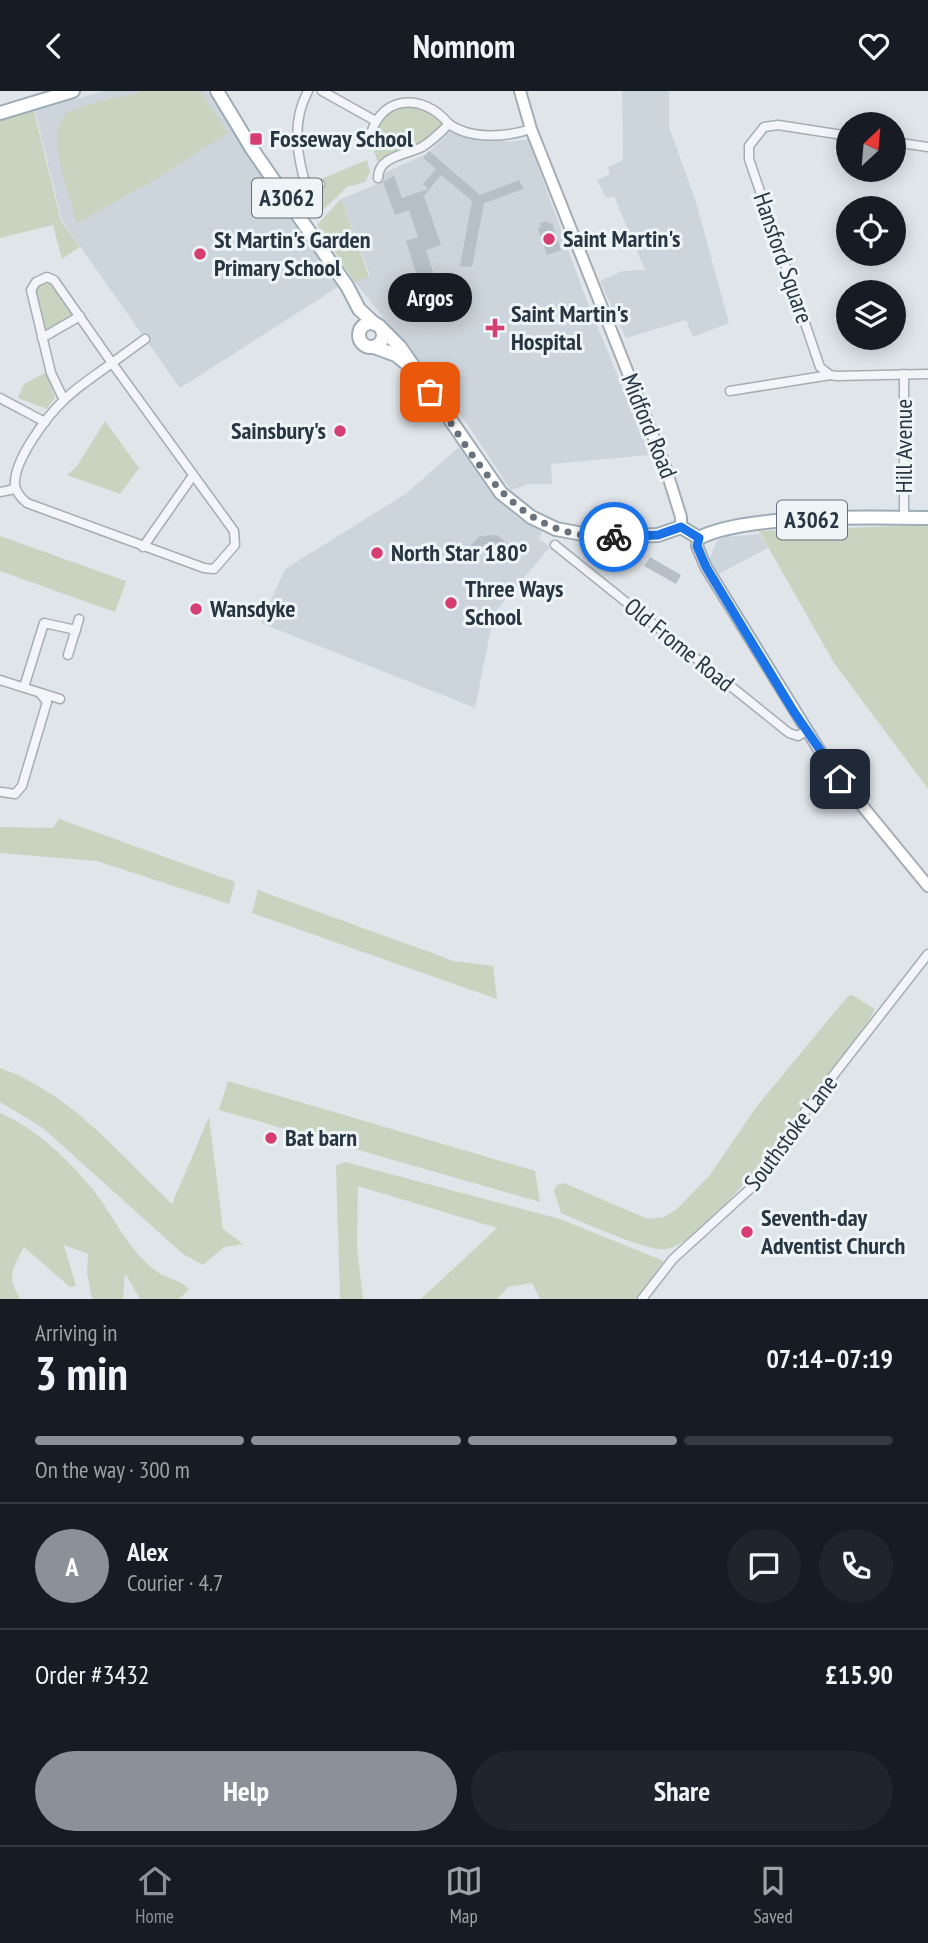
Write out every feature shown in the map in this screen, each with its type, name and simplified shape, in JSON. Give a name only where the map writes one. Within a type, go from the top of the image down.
[{"type":"main road","points":[[0,113],[69,91]]},
{"type":"main road","name":"A3062","points":[[217,91],[252,149],[347,286],[362,313],[400,347],[496,487],[531,517],[556,529],[599,537],[658,535],[681,527]]},
{"type":"main road","name":"A3062","points":[[225,91],[229,108]]},
{"type":"main road","name":"Midford Road","points":[[520,91],[531,129],[666,467],[681,517],[681,527]]},
{"type":"main road","name":"A3062","points":[[347,286],[359,331]]},
{"type":"main road","points":[[364,325],[377,325],[382,340],[374,347],[360,342],[359,331],[364,325]]},
{"type":"main road","name":"A3062","points":[[374,347],[396,355],[416,373]]},
{"type":"main road","name":"A3062","points":[[699,538],[719,530],[797,520],[928,518]]},
{"type":"main road","points":[[681,527],[699,538],[697,546],[706,567],[806,731],[840,779],[928,886]]},
{"type":"street","points":[[306,189],[300,167],[297,132],[308,91]]},
{"type":"street","points":[[322,91],[374,120]]},
{"type":"street","points":[[369,143],[374,120],[386,107],[408,95],[429,104],[456,129],[495,136],[507,136],[531,129]]},
{"type":"street","points":[[378,178],[378,171],[385,162],[421,147],[449,124]]},
{"type":"street","name":"Hansford Square","points":[[830,375],[818,363],[749,159],[749,146],[764,127],[778,125],[836,134]]},
{"type":"street","points":[[906,144],[928,147]]},
{"type":"street","points":[[295,194],[320,184]]},
{"type":"street","points":[[64,400],[51,373],[31,291],[42,278],[54,280],[80,316],[112,363],[192,477],[234,531],[235,545],[218,566],[209,569],[143,547],[27,503],[15,489],[15,480],[29,446],[64,400],[112,363],[145,339]]},
{"type":"street","points":[[42,338],[80,316]]},
{"type":"street","points":[[730,391],[830,375],[928,374]]},
{"type":"street","name":"Hill Avenue","points":[[904,375],[904,517]]},
{"type":"street","points":[[0,398],[45,422]]},
{"type":"street","points":[[143,547],[192,477]]},
{"type":"street","points":[[0,492],[15,489]]},
{"type":"street","name":"Old Frome Road","points":[[555,545],[789,733],[798,736],[806,731]]},
{"type":"street","points":[[68,655],[79,619]]},
{"type":"street","points":[[24,687],[44,623],[76,630]]},
{"type":"street","points":[[0,680],[60,699]]},
{"type":"street","points":[[2,792],[15,794],[22,786],[47,702],[40,693]]},
{"type":"street","name":"Southstoke Lane","points":[[642,1299],[673,1259],[752,1187],[804,1113],[928,954]]},
{"type":"shaded area","name":"St Martin's Garden Primary School","points":[[103,91],[206,91],[210,94],[338,287],[180,388],[62,221],[35,111]]},
{"type":"shaded area","points":[[622,91],[669,91],[669,127],[696,202],[729,323],[693,337],[686,320],[626,338],[600,281],[622,271],[645,270],[614,196],[606,198],[597,180],[610,174],[608,167],[623,160]]},
{"type":"shaded area","name":"Saint Martin's Hospital","points":[[449,132],[509,142],[528,139],[585,296],[650,455],[551,464],[552,484],[529,484],[511,490],[466,422],[355,282],[370,275],[341,199],[382,182],[380,175],[428,153]]},
{"type":"shaded area","points":[[461,445],[498,499],[518,518],[542,531],[539,539],[550,547],[494,613],[475,708],[261,623],[285,569],[407,493]]},
{"type":"shaded area","points":[[760,534],[768,548],[717,575],[710,558],[717,541],[725,537]]},
{"type":"green space","points":[[145,91],[200,91],[228,133],[153,181],[77,223],[60,163],[58,131],[62,119],[71,111],[88,104]]},
{"type":"green space","points":[[396,105],[425,105],[443,123],[423,142],[377,161],[372,142],[378,141],[379,132],[373,131],[376,123]]},
{"type":"green space","points":[[34,111],[61,221],[80,247],[62,259],[53,225],[0,238],[0,121]]},
{"type":"green space","points":[[367,160],[370,172],[365,182],[347,187],[322,211],[306,205],[303,196],[323,187],[321,179]]},
{"type":"green space","points":[[341,199],[369,276],[355,283],[317,225]]},
{"type":"green space","points":[[44,283],[53,284],[76,316],[44,333],[36,294],[38,287]]},
{"type":"green space","points":[[47,372],[55,397],[47,409],[18,398],[24,384]]},
{"type":"green space","points":[[105,421],[139,468],[120,494],[67,475],[77,466]]},
{"type":"green space","points":[[928,525],[928,789],[834,663],[759,531]]},
{"type":"green space","points":[[0,536],[126,581],[115,612],[0,571]]},
{"type":"green space","points":[[59,819],[235,882],[229,904],[97,861],[0,853],[0,827],[53,828]]},
{"type":"green space","points":[[258,890],[454,961],[493,966],[497,999],[252,913]]},
{"type":"green space","points":[[852,995],[875,1009],[869,1020],[803,1110],[743,1185],[714,1216],[687,1239],[666,1249],[657,1249],[561,1213],[554,1191],[557,1185],[564,1183],[648,1219],[664,1217],[677,1209],[710,1175],[757,1106],[848,996]]},
{"type":"green space","points":[[0,1068],[26,1079],[71,1109],[113,1145],[172,1204],[209,1117],[223,1229],[243,1244],[224,1247],[203,1265],[183,1254],[43,1128],[0,1102]]},
{"type":"green space","points":[[228,1081],[535,1171],[540,1202],[219,1110]]},
{"type":"green space","points":[[0,1113],[27,1128],[63,1157],[94,1191],[146,1263],[160,1274],[189,1289],[179,1299],[140,1299],[125,1273],[123,1299],[92,1299],[87,1273],[88,1254],[64,1245],[76,1286],[70,1287],[24,1247],[16,1261],[12,1279],[20,1299],[0,1299]]},
{"type":"green space","points":[[345,1162],[560,1219],[664,1261],[636,1299],[540,1299],[532,1283],[508,1287],[497,1299],[421,1299],[497,1228],[358,1186],[357,1247],[363,1299],[340,1299],[336,1166]]},
{"type":"building","points":[[429,151],[480,195],[519,180],[524,189],[484,203],[472,267],[460,266],[472,201],[441,175],[424,196],[441,245],[426,250],[435,278],[429,280],[431,285],[421,289],[406,241],[418,237],[409,210],[395,215],[383,182],[394,176],[402,198],[428,189],[423,184],[436,169],[423,158]]},
{"type":"building","name":"Saint Martin's","points":[[547,221],[548,224],[552,223],[561,250],[547,255],[538,228],[541,227],[540,223]]},
{"type":"building","points":[[497,535],[509,545],[503,552],[493,544],[485,544],[478,551],[471,545],[480,536]]},
{"type":"building","points":[[650,557],[681,575],[676,584],[644,566]]},
{"type":"way so far","points":[[430,392],[492,481],[516,507],[544,524],[572,534],[614,537]]},
{"type":"place","name":"Fosseway School","points":[[256,139]]},
{"type":"place","name":"Saint Martin's","points":[[549,239]]},
{"type":"place","name":"St Martin's Garden Primary School","points":[[200,254]]},
{"type":"place","name":"Saint Martin's Hospital","points":[[495,328]]},
{"type":"place","name":"Argos","points":[[430,392]]},
{"type":"place","name":"Sainsbury's","points":[[340,431]]},
{"type":"place","name":"North Star 180°","points":[[377,553]]},
{"type":"place","name":"Three Ways School","points":[[451,603]]},
{"type":"place","name":"Wansdyke","points":[[196,609]]},
{"type":"place","name":"Bat barn","points":[[271,1138]]},
{"type":"place","name":"Seventh-day Adventist Church","points":[[747,1232]]},
{"type":"route","points":[[614,537],[667,534],[681,527],[699,538],[697,546],[706,567],[794,712],[840,779]]}]
